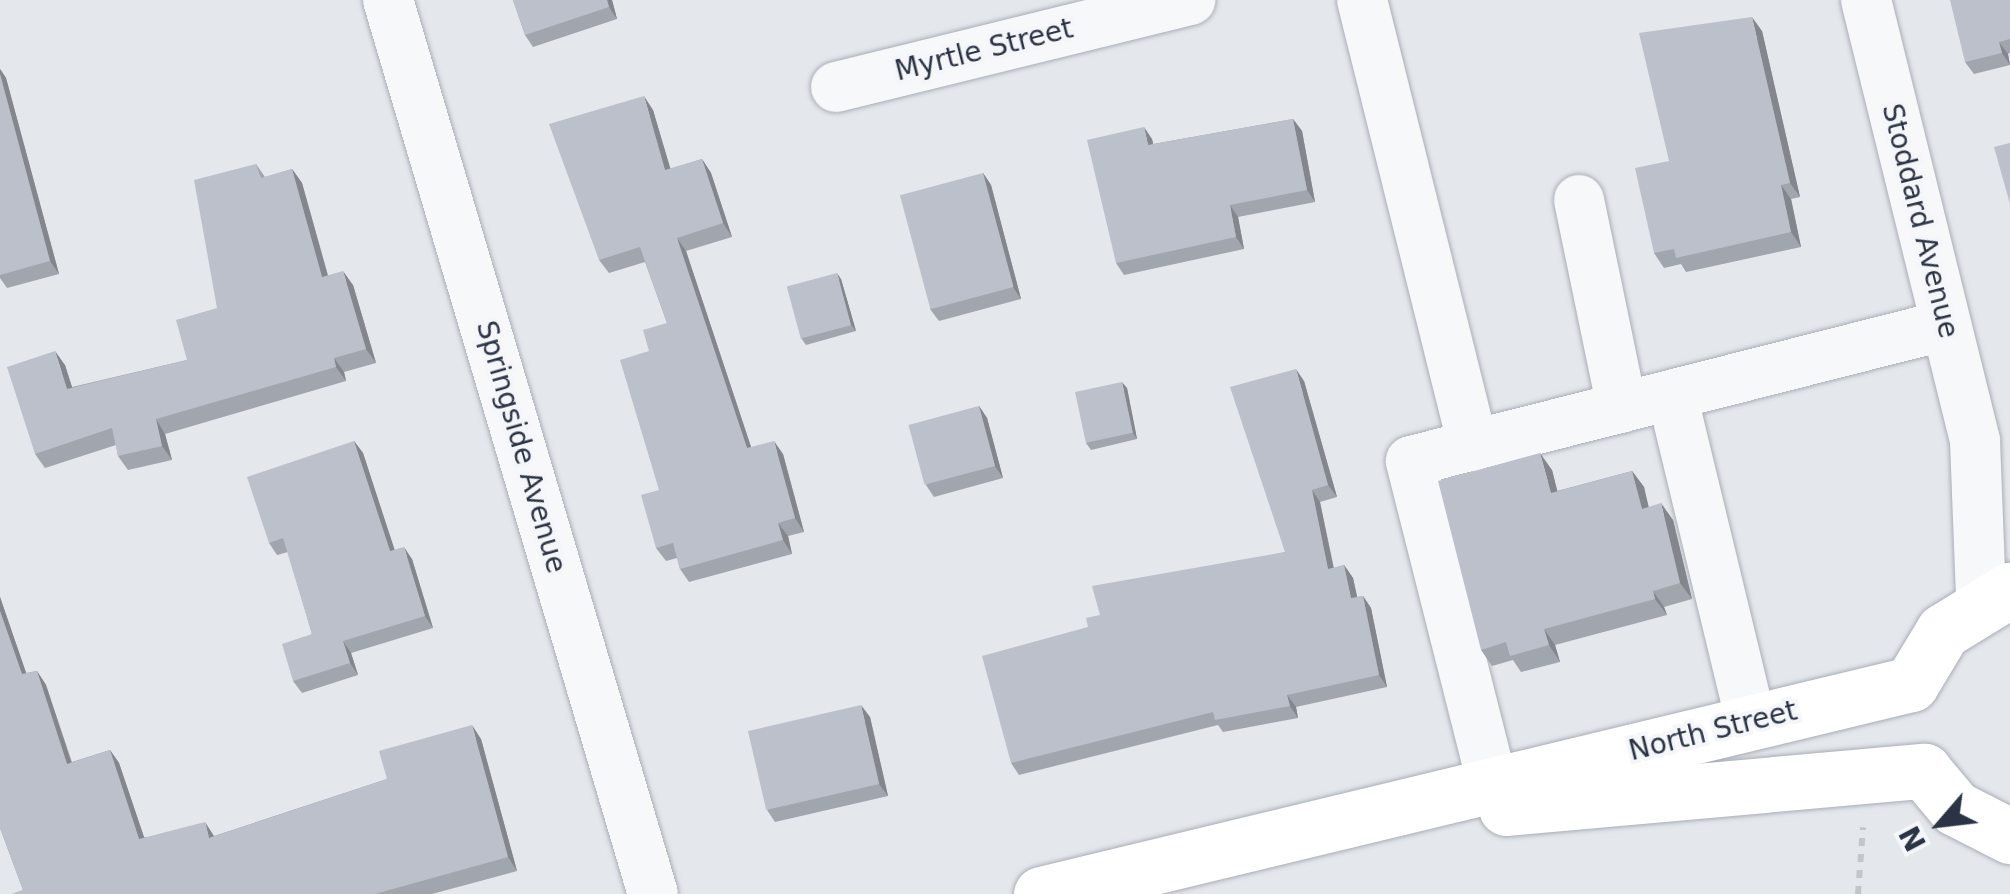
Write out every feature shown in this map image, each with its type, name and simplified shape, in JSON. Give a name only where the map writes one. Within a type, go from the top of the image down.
[{"type":"main road","points":[[1996,595],[1943,631],[1911,684],[1924,771],[1955,808],[2010,836]]},
{"type":"main road","name":"North Street","points":[[1041,894],[1911,684]]},
{"type":"main road","name":"North Street","points":[[1378,815],[1924,771]]},
{"type":"street","name":"Springside Avenue","points":[[388,0],[653,894]]},
{"type":"street","name":"Myrtle Street","points":[[836,86],[1190,0]]},
{"type":"street","points":[[1362,0],[1473,446]]},
{"type":"street","name":"Stoddard Avenue","points":[[1866,0],[1975,441],[1996,595]]},
{"type":"street","points":[[1578,200],[1622,408]]},
{"type":"street","points":[[1493,786],[1411,461],[1946,325]]},
{"type":"street","points":[[1672,395],[1751,722]]},
{"type":"street","name":"Stoddard Avenue","points":[[1975,441],[2010,506]]},
{"type":"path","points":[[1858,894],[1863,821]]},
{"type":"building","points":[[513,0],[607,0],[609,7],[525,35]]},
{"type":"building","points":[[1950,0],[2010,0],[2010,39],[1999,42],[2002,53],[1965,62]]},
{"type":"building","points":[[1752,17],[1790,183],[1781,185],[1791,232],[1676,258],[1674,249],[1654,253],[1635,168],[1669,161],[1639,33]]},
{"type":"building","points":[[0,74],[50,261],[0,275]]},
{"type":"building","points":[[644,96],[665,170],[702,159],[723,223],[677,238],[747,448],[774,441],[795,518],[778,523],[783,540],[680,569],[673,543],[656,548],[641,495],[659,490],[620,360],[649,351],[643,330],[667,323],[640,247],[599,260],[549,124]]},
{"type":"building","points":[[1293,119],[1307,190],[1230,205],[1236,237],[1116,263],[1087,140],[1144,127],[1148,145]]},
{"type":"building","points":[[2010,143],[2010,204],[1994,147]]},
{"type":"building","points":[[256,164],[261,178],[292,169],[322,277],[343,271],[366,349],[334,358],[336,367],[156,419],[162,446],[118,456],[112,428],[35,454],[7,367],[55,351],[67,389],[187,360],[176,320],[217,308],[194,180]]},
{"type":"building","points":[[983,173],[1014,287],[930,309],[900,195]]},
{"type":"building","points":[[837,273],[851,325],[801,339],[787,286]]},
{"type":"building","points":[[1296,369],[1328,485],[1312,490],[1328,569],[1344,565],[1351,598],[1363,596],[1379,675],[1287,695],[1290,706],[1215,720],[1213,712],[1011,763],[982,656],[1088,627],[1086,618],[1100,615],[1092,586],[1285,552],[1230,387]]},
{"type":"building","points":[[1122,382],[1133,433],[1086,443],[1075,392]]},
{"type":"building","points":[[979,406],[995,466],[925,485],[908,425]]},
{"type":"building","points":[[354,441],[390,551],[404,547],[425,616],[343,641],[350,663],[293,681],[282,644],[312,634],[283,538],[269,543],[247,477]]},
{"type":"building","points":[[1540,453],[1551,493],[1632,471],[1642,509],[1661,503],[1680,583],[1653,591],[1655,599],[1544,629],[1549,645],[1510,656],[1506,642],[1481,650],[1438,481]]},
{"type":"building","points":[[0,611],[22,674],[37,671],[67,764],[110,750],[139,839],[205,822],[209,838],[387,779],[379,751],[472,725],[508,857],[375,894],[12,894],[23,890],[0,828]]},
{"type":"building","points":[[861,705],[879,784],[766,810],[748,731]]}]
